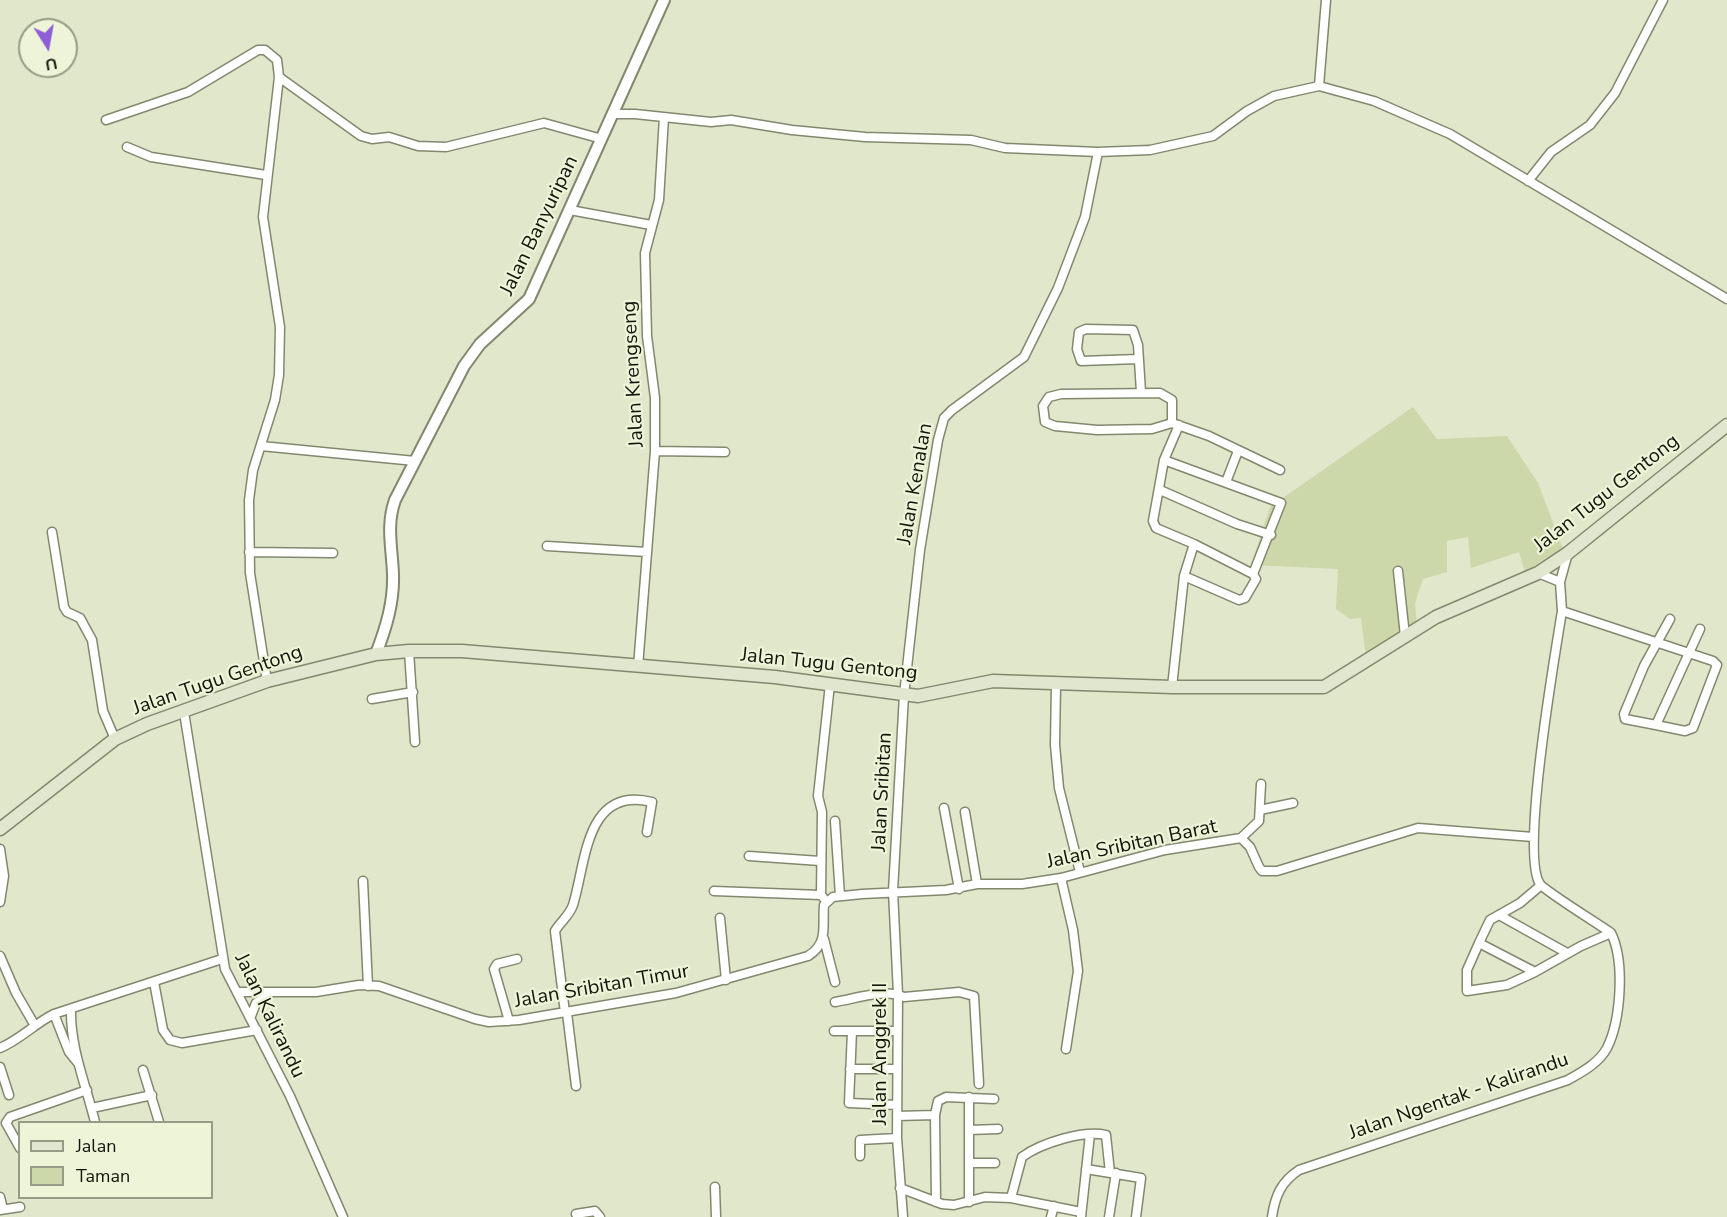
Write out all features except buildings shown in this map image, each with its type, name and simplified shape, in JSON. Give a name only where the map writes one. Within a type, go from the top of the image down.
[{"type":"main road","name":"Jalan Tugu Gentong","points":[[0,829],[115,739],[147,724],[267,681],[376,654],[408,651],[462,651],[830,684],[904,695],[931,694],[971,683],[993,681],[1172,687],[1324,687],[1436,617],[1538,573],[1568,553],[1727,425]]},
{"type":"street","name":"Jalan Banyuripan","points":[[376,654],[391,604],[393,575],[390,513],[464,366],[480,344],[529,299],[664,0]]},
{"type":"street","points":[[1319,86],[1326,0]]},
{"type":"street","points":[[1528,181],[1551,152],[1590,125],[1615,93],[1663,0]]},
{"type":"street","points":[[106,120],[188,92],[258,50],[274,56],[279,67],[266,175],[263,231],[280,327],[275,400],[253,470],[249,500],[249,552],[267,681]]},
{"type":"street","points":[[279,77],[361,136],[372,139],[389,137],[418,146],[446,147],[543,123],[602,139]]},
{"type":"street","points":[[613,114],[758,123],[792,130],[865,137],[971,140],[1005,148],[1098,152],[1150,150],[1197,142],[1222,131],[1247,111],[1274,96],[1319,86],[1374,101],[1409,114],[1449,134],[1727,299]]},
{"type":"street","name":"Jalan Krengseng","points":[[638,668],[655,451],[655,398],[647,336],[645,253],[659,200],[664,117]]},
{"type":"street","points":[[127,147],[151,158],[266,175]]},
{"type":"street","name":"Jalan Kenalan","points":[[904,695],[923,530],[941,426],[952,410],[1024,357],[1058,288],[1085,217],[1098,152]]},
{"type":"street","points":[[570,210],[651,225]]},
{"type":"street","points":[[1138,359],[1081,361],[1077,349],[1080,332],[1086,329],[1131,329],[1136,334],[1141,392]]},
{"type":"street","points":[[1184,576],[1243,600],[1256,579],[1253,574],[1155,526],[1164,460],[1176,424],[1174,410],[1168,396],[1141,392],[1052,396],[1044,402],[1043,418],[1046,423],[1055,426],[1097,430],[1152,429],[1176,424],[1209,436],[1238,452],[1280,470]]},
{"type":"street","points":[[261,446],[415,461]]},
{"type":"street","points":[[655,451],[725,452]]},
{"type":"street","points":[[1226,482],[1238,452]]},
{"type":"street","points":[[1164,460],[1280,501],[1281,507],[1253,574]]},
{"type":"street","points":[[1160,490],[1237,524],[1270,535]]},
{"type":"street","points":[[52,532],[64,607],[67,612],[80,618],[92,640],[103,711],[115,739]]},
{"type":"street","points":[[1172,687],[1184,576],[1194,544]]},
{"type":"street","points":[[547,546],[647,552]]},
{"type":"street","points":[[249,552],[333,553]]},
{"type":"street","points":[[1568,553],[1560,582],[1562,611],[1546,712],[1533,837],[1534,867],[1540,886],[1611,933]]},
{"type":"street","points":[[1398,571],[1405,636]]},
{"type":"street","points":[[1538,573],[1560,582]]},
{"type":"street","points":[[1562,611],[1656,644],[1713,661],[1718,669],[1690,730],[1625,718],[1624,714],[1644,666],[1656,644],[1670,619]]},
{"type":"street","points":[[1656,725],[1686,653],[1700,628]]},
{"type":"street","points":[[408,651],[413,692],[415,742]]},
{"type":"street","points":[[830,684],[818,796],[822,812],[820,861],[824,898],[824,939],[835,982]]},
{"type":"street","points":[[1056,684],[1055,745],[1059,788],[1080,872]]},
{"type":"street","points":[[372,699],[413,692]]},
{"type":"street","name":"Jalan Sribitan","points":[[893,891],[904,695]]},
{"type":"street","name":"Jalan Kalirandu","points":[[184,712],[222,959],[344,1217]]},
{"type":"street","points":[[1241,838],[1259,821],[1261,784]]},
{"type":"street","points":[[576,1086],[555,931],[574,903],[587,843],[602,815],[615,806],[631,801],[652,802],[647,832]]},
{"type":"street","points":[[1260,810],[1293,803]]},
{"type":"street","points":[[944,808],[959,889]]},
{"type":"street","points":[[965,812],[977,884]]},
{"type":"street","points":[[835,821],[840,896]]},
{"type":"street","name":"Jalan Sribitan Barat","points":[[893,891],[959,889],[977,884],[1022,885],[1060,878],[1165,850],[1241,838],[1250,847],[1259,867],[1268,872],[1418,828],[1533,837]]},
{"type":"street","points":[[820,842],[836,841]]},
{"type":"street","points":[[0,849],[4,876],[0,902]]},
{"type":"street","points":[[749,856],[820,861]]},
{"type":"street","points":[[1060,878],[1073,930],[1078,971],[1066,1049]]},
{"type":"street","points":[[363,881],[368,986]]},
{"type":"street","points":[[1540,886],[1520,903],[1490,920],[1467,970],[1467,991],[1507,985],[1611,933]]},
{"type":"street","points":[[714,891],[824,898],[893,891]]},
{"type":"street","name":"Jalan Anggrek II","points":[[893,891],[898,994],[897,1138],[903,1217]]},
{"type":"street","points":[[1498,915],[1567,953]]},
{"type":"street","points":[[720,918],[726,980]]},
{"type":"street","name":"Jalan Ngentak - Kalirandu","points":[[1272,1217],[1277,1192],[1290,1176],[1299,1170],[1568,1080],[1596,1061],[1606,1049],[1611,1037],[1619,996],[1617,946],[1611,933]]},
{"type":"street","name":"Jalan Sribitan Timur","points":[[237,992],[316,992],[368,986],[392,989],[489,1022],[509,1021],[676,993],[726,980],[808,956],[816,951],[824,939]]},
{"type":"street","points":[[1479,943],[1535,972]]},
{"type":"street","points":[[0,956],[16,993],[34,1024]]},
{"type":"street","points":[[0,1048],[23,1036],[34,1024],[54,1014],[222,959]]},
{"type":"street","points":[[509,1021],[494,969],[497,964],[517,959]]},
{"type":"street","points":[[154,982],[163,1029],[170,1040],[182,1043],[257,1030]]},
{"type":"street","points":[[250,1016],[256,1003],[273,992]]},
{"type":"street","points":[[834,1002],[898,994],[904,997],[959,992],[974,996],[979,1084]]},
{"type":"street","points":[[71,1009],[70,1023],[78,1063],[95,1121]]},
{"type":"street","points":[[54,1014],[69,1052],[78,1063]]},
{"type":"street","points":[[834,1031],[896,1031]]},
{"type":"street","points":[[852,1031],[849,1103],[897,1105]]},
{"type":"street","points":[[0,1067],[9,1095]]},
{"type":"street","points":[[850,1069],[896,1069]]},
{"type":"street","points":[[143,1070],[159,1121]]},
{"type":"street","points":[[18,1145],[7,1127],[6,1123],[10,1117],[87,1090]]},
{"type":"street","points":[[92,1108],[152,1095]]},
{"type":"street","points":[[936,1202],[935,1115],[938,1101],[942,1098],[969,1097],[994,1099]]},
{"type":"street","points":[[969,1097],[969,1202]]},
{"type":"street","points":[[897,1116],[935,1115]]},
{"type":"street","points":[[969,1130],[998,1129]]},
{"type":"street","points":[[900,1188],[936,1202],[954,1204],[985,1197],[1011,1198],[1081,1214],[1090,1134]]},
{"type":"street","points":[[1011,1198],[1024,1155],[1050,1144],[1090,1134],[1106,1135],[1113,1173],[1109,1217]]},
{"type":"street","points":[[860,1156],[860,1140],[897,1138]]},
{"type":"street","points":[[969,1163],[995,1163]]},
{"type":"street","points":[[1086,1169],[1141,1178],[1136,1217]]},
{"type":"street","points":[[715,1186],[716,1217]]},
{"type":"street","points":[[0,1197],[1,1210],[20,1207]]},
{"type":"street","points":[[1052,1217],[1054,1206]]},
{"type":"street","points":[[576,1214],[595,1211],[600,1217]]},
{"type":"green space","points":[[1413,407],[1437,439],[1507,436],[1538,483],[1564,552],[1533,571],[1550,555],[1525,572],[1519,552],[1471,568],[1468,537],[1447,541],[1447,572],[1423,579],[1415,603],[1417,626],[1366,658],[1361,618],[1350,619],[1336,609],[1338,569],[1251,565],[1270,507]]}]
